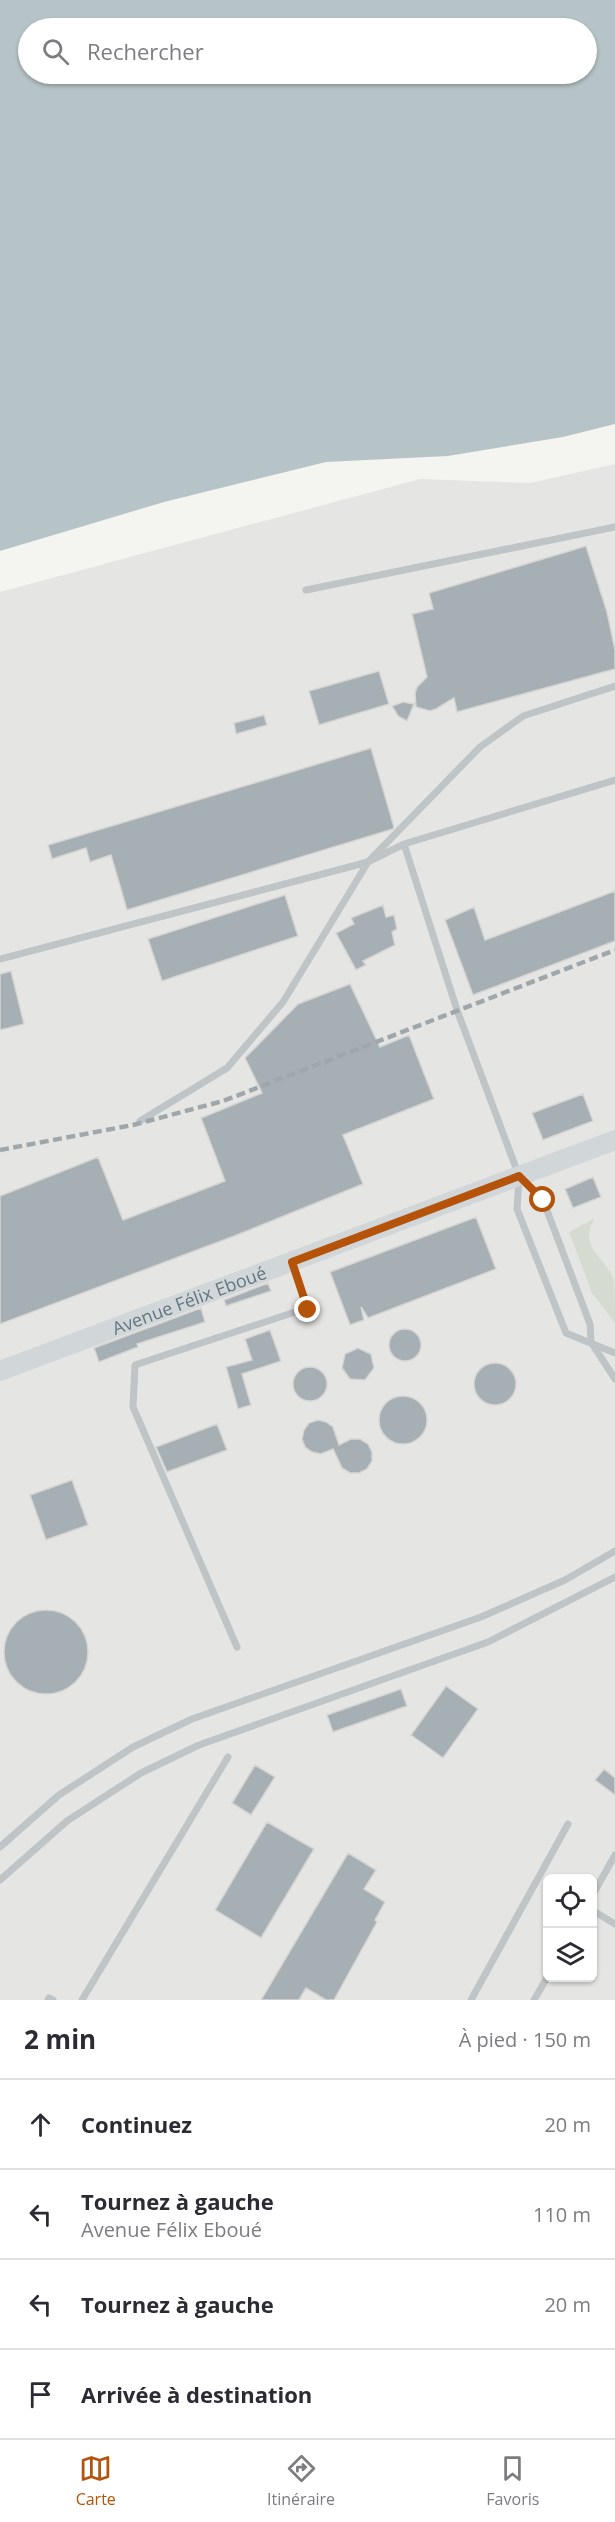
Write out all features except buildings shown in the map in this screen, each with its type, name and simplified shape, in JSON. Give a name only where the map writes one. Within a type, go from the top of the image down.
[{"type":"street","name":"Avenue Félix Eboué","points":[[0,1371],[615,1140]]},
{"type":"lane","points":[[306,590],[615,527]]},
{"type":"lane","points":[[140,1121],[227,1068],[284,1002],[368,862],[480,747],[523,716],[615,686]]},
{"type":"lane","points":[[0,959],[368,862],[404,844],[615,780]]},
{"type":"lane","points":[[404,844],[457,1010],[519,1176],[517,1209],[566,1333],[615,1353]]},
{"type":"lane","points":[[519,1176],[543,1200],[590,1324],[591,1342],[615,1379]]},
{"type":"lane","points":[[237,1647],[133,1407],[135,1365],[308,1310],[292,1262]]},
{"type":"lane","points":[[0,1847],[59,1795],[133,1747],[192,1719],[481,1617],[565,1580],[615,1551]]},
{"type":"lane","points":[[0,1880],[67,1821],[141,1773],[199,1745],[488,1642],[615,1577]]},
{"type":"lane","points":[[82,2000],[228,1757]]},
{"type":"lane","points":[[471,2000],[568,1824]]},
{"type":"lane","points":[[597,1887],[615,1855]]},
{"type":"lane","points":[[597,1913],[615,1924]]},
{"type":"lane","points":[[534,2000],[544,1982]]},
{"type":"shaded area","points":[[0,0],[615,0],[615,424],[563,437],[448,456],[326,462],[164,502],[0,551]]},
{"type":"shaded area","points":[[615,464],[615,2000],[0,2000],[0,592],[420,479],[530,483]]},
{"type":"shaded area","points":[[595,1218],[589,1237],[594,1251],[614,1280],[615,1323],[592,1293],[569,1232]]},
{"type":"railway","points":[[0,1150],[133,1125],[223,1101],[615,950]]},
{"type":"route","points":[[308,1310],[292,1262],[519,1176],[543,1200]]}]
